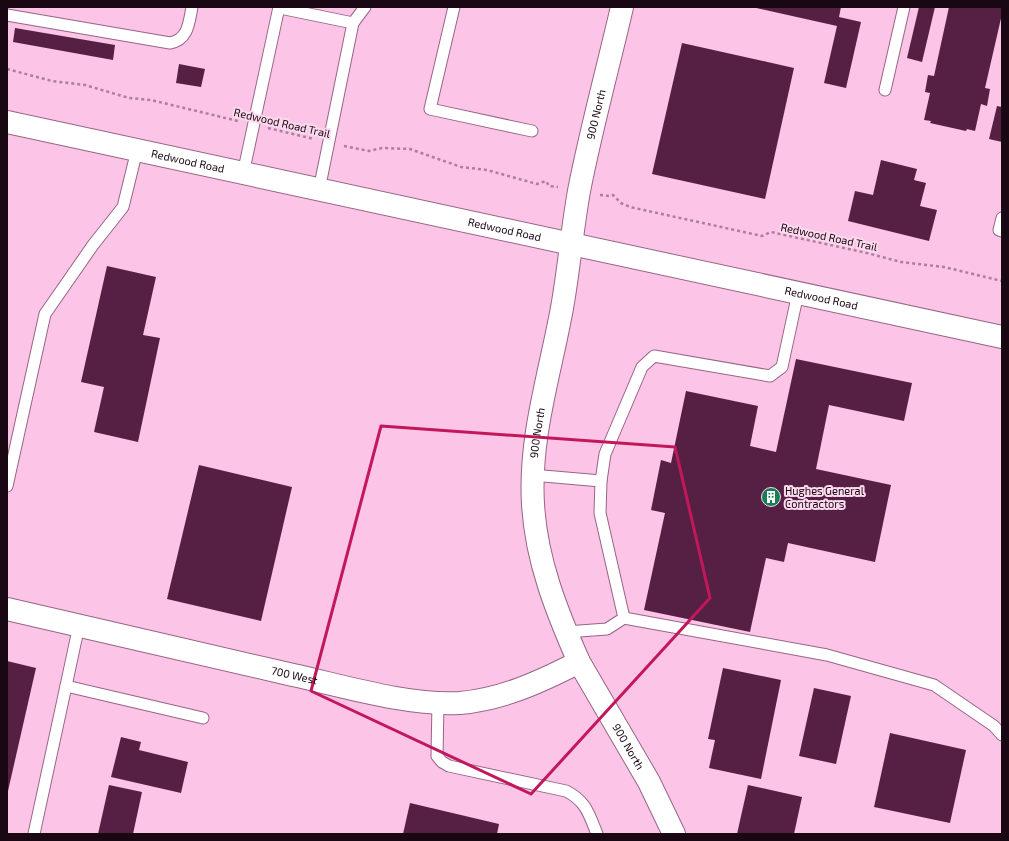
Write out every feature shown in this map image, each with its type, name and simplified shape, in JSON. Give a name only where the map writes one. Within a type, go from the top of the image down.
[{"type":"street","name":"900 North","points":[[622,7],[580,191],[562,308],[537,423],[532,475],[537,536],[553,600],[579,662],[648,782],[674,834]]},
{"type":"street","name":"Redwood Road","points":[[7,122],[1002,337]]},
{"type":"street","name":"700 West","points":[[7,608],[351,688],[413,700],[438,703],[482,700],[504,695],[542,681],[579,662]]},
{"type":"lane","points":[[7,15],[170,43],[181,40],[184,36],[192,7]]},
{"type":"lane","points":[[319,190],[353,23],[365,7]]},
{"type":"lane","points":[[454,7],[430,109],[532,131]]},
{"type":"lane","points":[[885,90],[904,7]]},
{"type":"lane","points":[[243,174],[279,8],[353,23]]},
{"type":"lane","points":[[7,486],[45,314],[93,245],[123,207],[137,150]]},
{"type":"lane","points":[[1002,218],[999,230],[1002,231]]},
{"type":"lane","points":[[624,618],[600,512],[601,481],[605,454],[642,367],[654,356],[770,376],[782,367],[798,292]]},
{"type":"lane","points":[[532,475],[601,481]]},
{"type":"lane","points":[[566,632],[607,629],[624,618],[827,655],[934,685],[994,726],[1002,735]]},
{"type":"lane","points":[[34,834],[79,625]]},
{"type":"lane","points":[[66,686],[202,718]]},
{"type":"lane","points":[[438,703],[437,756],[442,762],[449,766],[566,791],[574,795],[586,807],[597,834]]},
{"type":"path","name":"Redwood Road Trail","points":[[7,69],[52,81],[85,85],[129,98],[151,100],[369,151],[382,148],[410,150],[461,167],[486,170],[537,184],[546,181],[549,186]]},
{"type":"path","name":"Redwood Road Trail","points":[[609,196],[613,195],[621,203],[630,207],[659,214],[762,236],[771,232],[901,262],[944,267],[1002,281]]},
{"type":"highlighted area","points":[[381,426],[675,447],[710,598],[531,794],[311,691]]},
{"type":"building","points":[[752,7],[841,7],[839,17],[861,22],[846,88],[824,83],[837,26]]},
{"type":"building","points":[[919,7],[935,7],[922,62],[907,58]]},
{"type":"building","points":[[949,7],[1002,7],[1002,14],[985,88],[990,89],[987,106],[981,104],[975,131],[967,129],[966,131],[930,123],[931,121],[924,120],[930,93],[925,92],[928,75],[934,76]]},
{"type":"building","points":[[15,28],[115,45],[113,60],[13,42]]},
{"type":"building","points":[[682,43],[794,68],[765,199],[652,174]]},
{"type":"building","points":[[179,64],[205,69],[201,87],[176,83]]},
{"type":"building","points":[[997,106],[1002,107],[1002,142],[989,139]]},
{"type":"building","points":[[881,160],[917,169],[914,180],[926,183],[920,206],[937,210],[929,241],[848,221],[855,191],[873,195]]},
{"type":"building","points":[[107,266],[156,277],[143,335],[160,338],[138,442],[94,432],[104,387],[81,382]]},
{"type":"building","name":"Hughes General Contractors","points":[[796,359],[912,383],[904,421],[829,405],[816,469],[891,485],[875,562],[788,543],[784,562],[766,558],[750,632],[644,610],[665,513],[651,510],[661,460],[671,463],[686,391],[758,406],[750,446],[776,452]]},
{"type":"building","points":[[199,465],[292,487],[261,621],[167,599]]},
{"type":"building","points":[[7,661],[36,668],[8,791],[7,791]]},
{"type":"building","points":[[723,668],[781,680],[761,779],[709,768],[715,740],[708,739]]},
{"type":"building","points":[[814,688],[851,696],[836,764],[799,756]]},
{"type":"building","points":[[890,733],[966,750],[950,823],[874,807]]},
{"type":"building","points":[[121,737],[141,742],[139,750],[188,762],[181,793],[111,777]]},
{"type":"building","points":[[109,785],[142,792],[133,834],[98,834]]},
{"type":"building","points":[[748,785],[802,797],[794,834],[737,834]]},
{"type":"building","points":[[410,803],[499,824],[497,834],[403,834]]},
{"type":"place","name":"Hughes General Contractors","points":[[771,497]]}]
